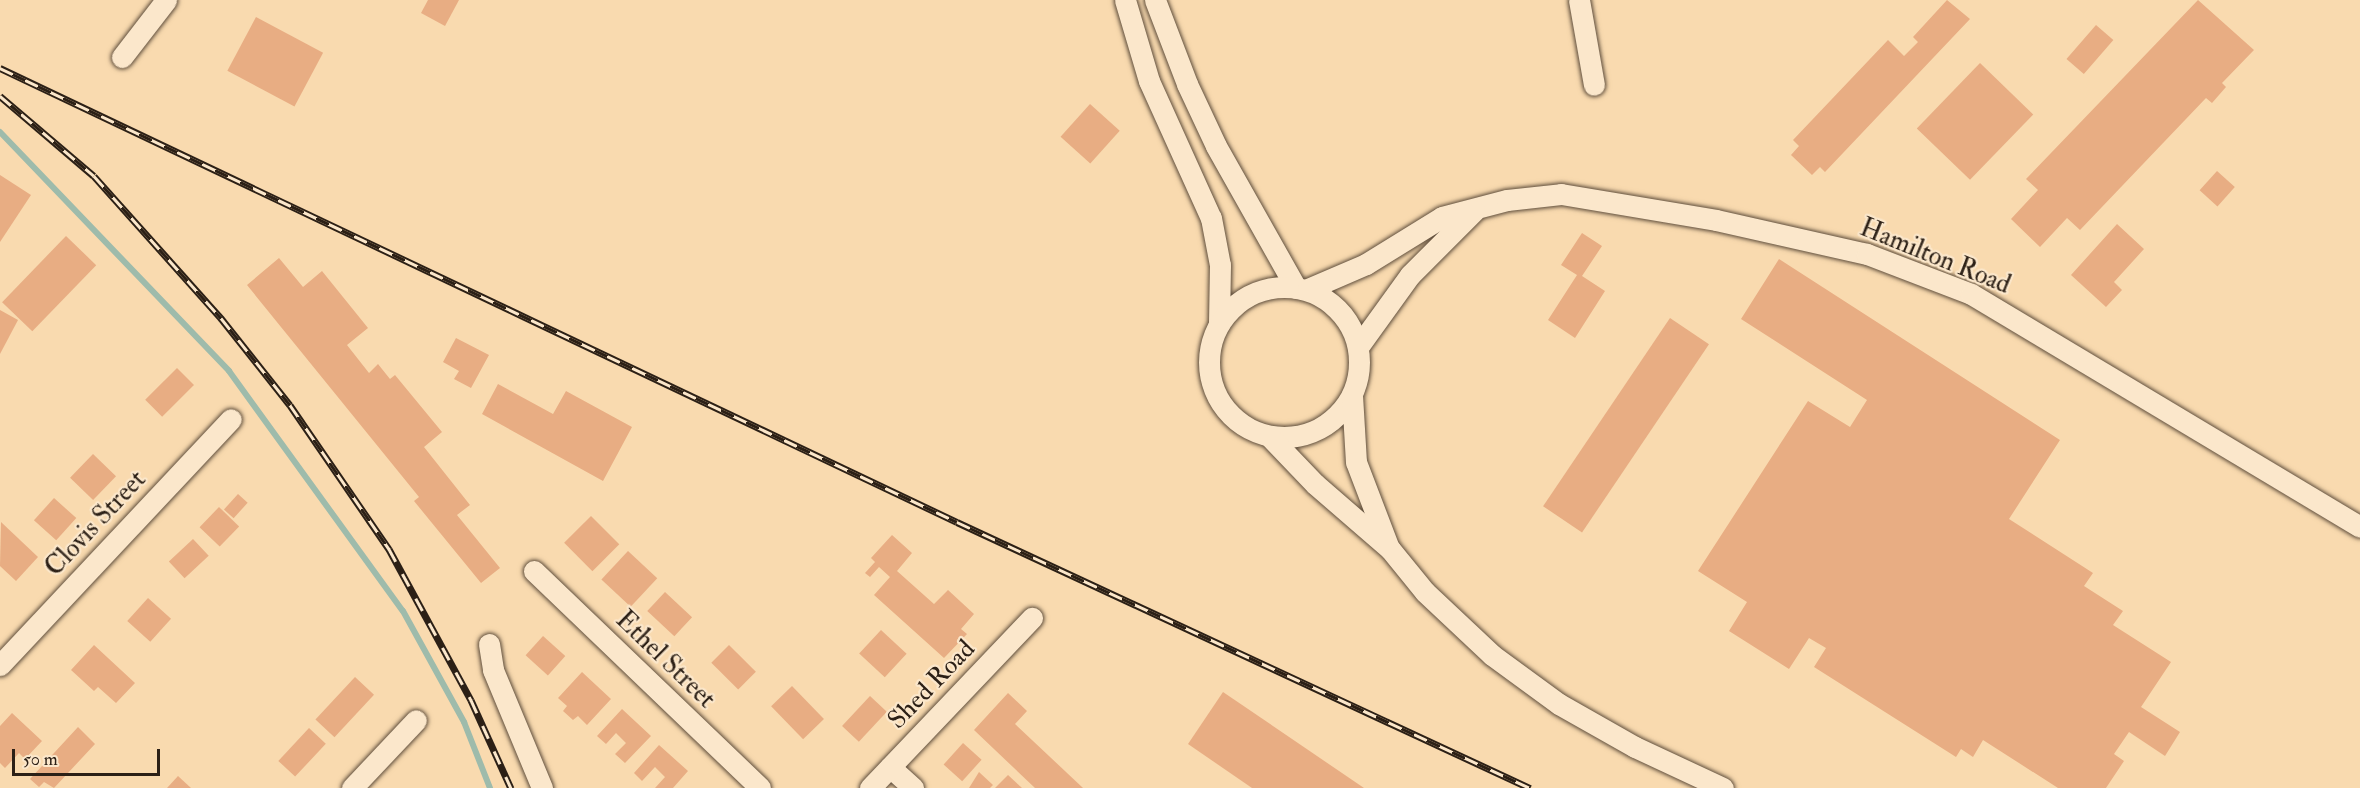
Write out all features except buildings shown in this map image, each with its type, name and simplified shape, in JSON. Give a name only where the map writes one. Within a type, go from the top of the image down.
[{"type":"street","points":[[122,57],[166,0]]},
{"type":"street","points":[[1125,0],[1149,81],[1211,218],[1220,265],[1219,324],[1209,362],[1215,394],[1228,414],[1248,429],[1270,437],[1295,437],[1318,430],[1338,416],[1352,395],[1359,372],[1358,347],[1350,326],[1336,308],[1302,288],[1216,146],[1187,84],[1155,0]]},
{"type":"street","points":[[1579,0],[1594,85]]},
{"type":"street","name":"Hamilton Road","points":[[1302,288],[1366,264],[1442,217],[1474,211],[1507,200],[1561,194],[1716,220],[1867,254],[1971,294],[2011,316],[2360,527]]},
{"type":"street","name":"Hamilton Road","points":[[1358,347],[1410,274],[1474,211]]},
{"type":"street","points":[[1219,324],[1234,306],[1252,294],[1274,288],[1302,288]]},
{"type":"street","points":[[1352,395],[1356,462],[1390,549]]},
{"type":"street","name":"Clovis Street","points":[[0,665],[231,419]]},
{"type":"street","points":[[1270,437],[1322,490],[1390,549],[1425,592],[1492,655],[1559,704],[1635,747],[1723,788]]},
{"type":"street","name":"Ethel Street","points":[[534,571],[760,788]]},
{"type":"street","name":"Shed Road","points":[[870,788],[1032,618]]},
{"type":"street","points":[[489,644],[493,670],[542,788]]},
{"type":"street","points":[[352,788],[416,720]]},
{"type":"street","points":[[890,767],[913,788]]},
{"type":"waterway","points":[[0,132],[229,371],[403,611],[464,722],[490,788]]},
{"type":"railway","points":[[0,68],[957,522],[1530,788]]},
{"type":"railway","points":[[0,96],[94,176],[221,318],[290,405],[389,549],[471,700],[511,788]]}]
